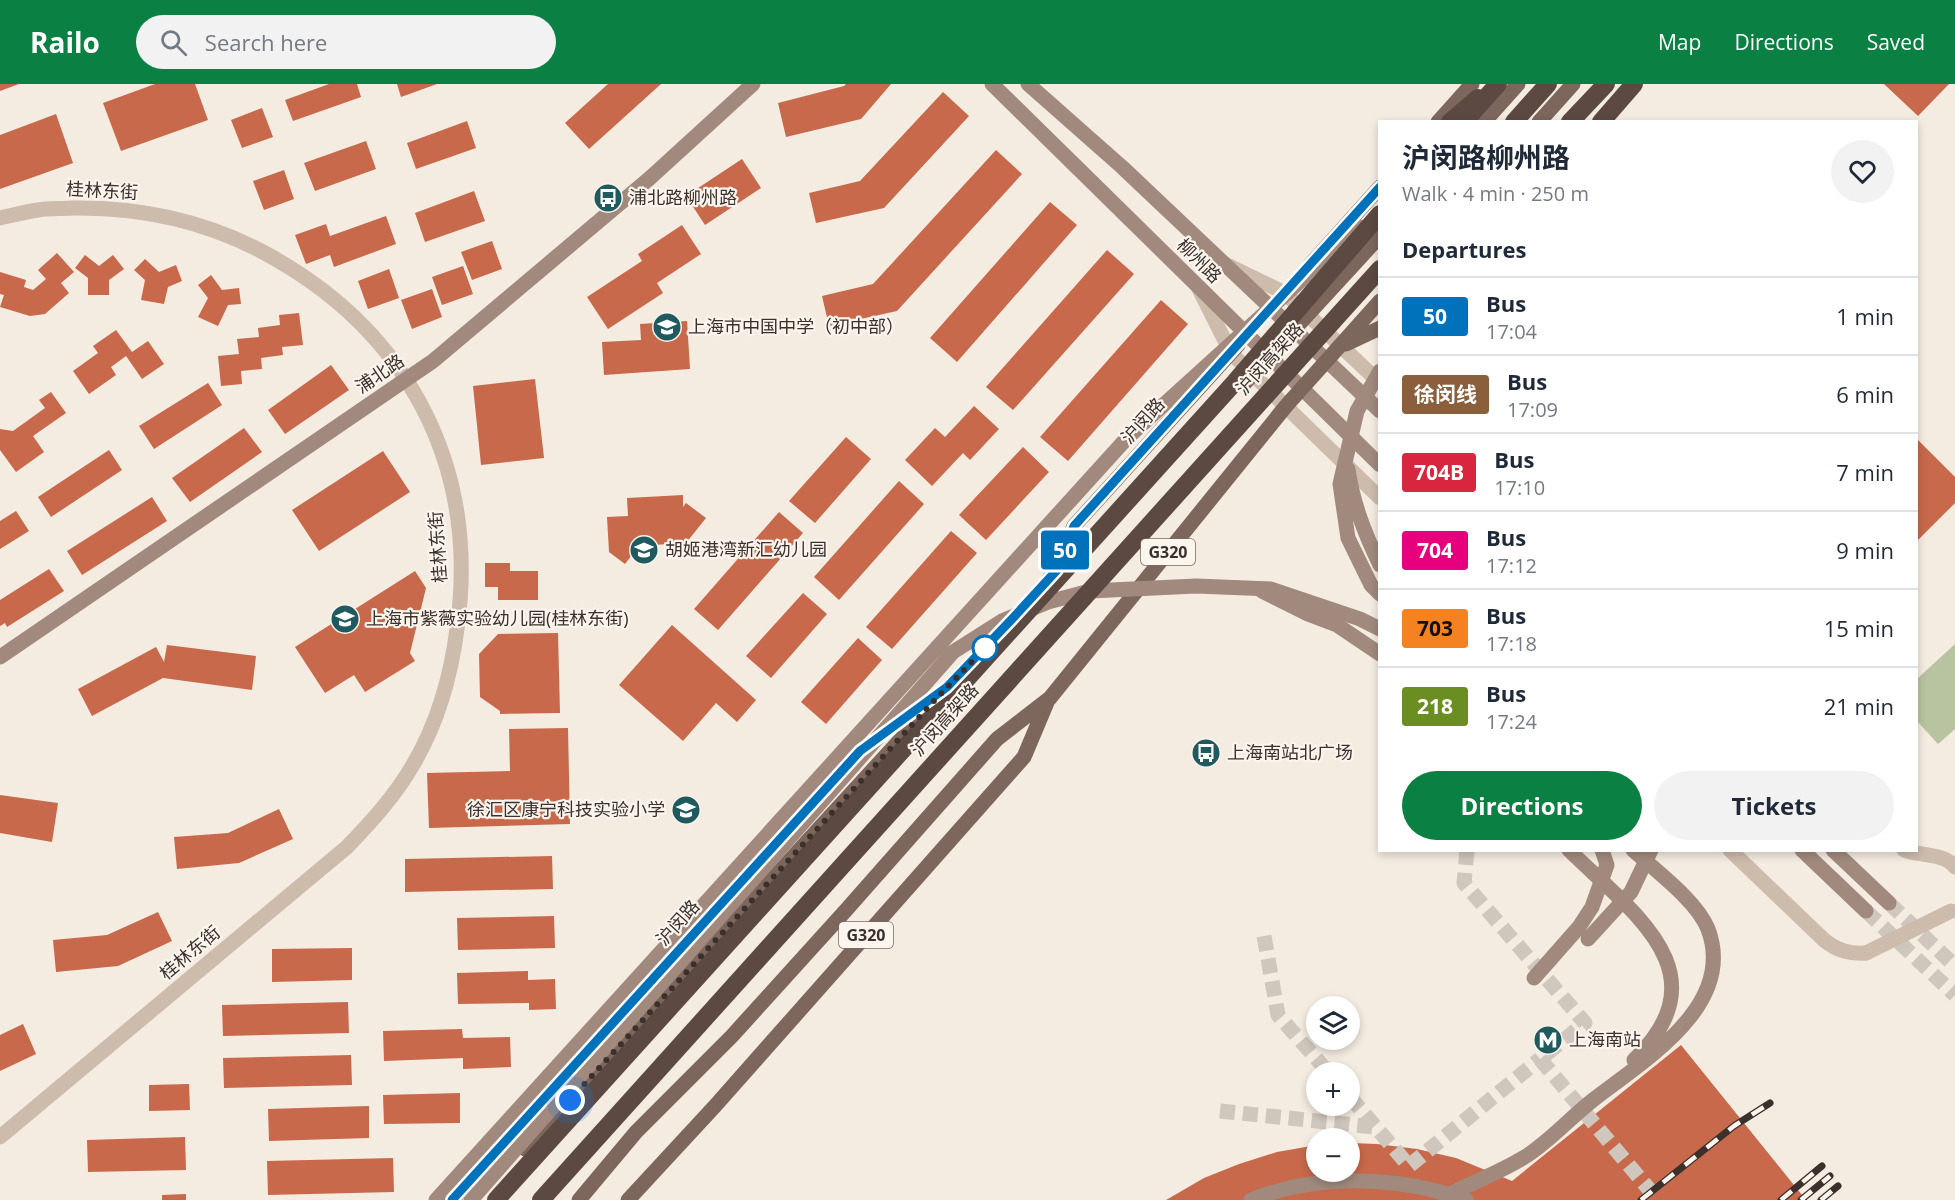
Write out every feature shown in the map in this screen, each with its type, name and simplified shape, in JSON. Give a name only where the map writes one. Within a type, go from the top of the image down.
[{"type":"highway","points":[[1466,120],[1498,84]]},
{"type":"highway","points":[[1516,120],[1548,84]]},
{"type":"highway","points":[[1572,120],[1606,84]]},
{"type":"highway","points":[[1602,120],[1635,84]]},
{"type":"highway","points":[[1465,120],[1480,88]]},
{"type":"highway","points":[[1452,120],[1480,88]]},
{"type":"highway","name":"沪闵高架路","points":[[496,1200],[1235,382],[1378,216]]},
{"type":"highway","name":"沪闵高架路","points":[[541,1200],[1378,271]]},
{"type":"main road","name":"浦北路","points":[[0,657],[433,361],[615,208],[753,84]]},
{"type":"main road","name":"柳州路","points":[[992,84],[1378,463]]},
{"type":"main road","name":"柳州路","points":[[1028,84],[1122,167],[1378,409]]},
{"type":"main road","points":[[1486,120],[1518,84]]},
{"type":"main road","points":[[1541,120],[1573,84]]},
{"type":"main road","points":[[1440,120],[1480,88]]},
{"type":"main road","name":"沪闵路","points":[[479,1200],[947,687],[1057,570],[1074,526],[1378,189]]},
{"type":"main road","points":[[436,1200],[1127,438],[1378,211]]},
{"type":"main road","points":[[1057,570],[1253,374],[1378,238]]},
{"type":"main road","points":[[1341,346],[1378,303]]},
{"type":"main road","name":"G320","points":[[579,1200],[636,1132],[732,1036],[848,909],[997,739],[1050,698],[1286,406],[1341,346],[1378,329]]},
{"type":"main road","points":[[1378,374],[1357,411],[1340,484],[1348,538],[1371,585],[1378,592]]},
{"type":"main road","points":[[1346,454],[1354,506],[1378,562]]},
{"type":"main road","points":[[471,1200],[954,652],[1002,621],[1048,602],[1090,591],[1196,586],[1271,589],[1360,619],[1378,628]]},
{"type":"main road","points":[[1257,588],[1308,614],[1337,625],[1378,653]]},
{"type":"main road","name":"沪闵路","points":[[452,1200],[860,751],[947,687]]},
{"type":"main road","name":"G320","points":[[628,1200],[723,1098],[1024,757],[1050,698]]},
{"type":"main road","points":[[1571,852],[1655,937],[1666,958],[1673,988],[1668,1015],[1647,1048],[1593,1100]]},
{"type":"main road","points":[[1534,978],[1579,927],[1592,908],[1606,865],[1603,852]]},
{"type":"main road","points":[[1450,1194],[1524,1158],[1593,1100],[1657,1053],[1689,1020],[1707,989],[1714,955],[1708,929],[1698,909],[1635,852]]},
{"type":"main road","points":[[1588,939],[1631,892],[1650,852]]},
{"type":"main road","points":[[1804,852],[1866,911]]},
{"type":"main road","points":[[1835,852],[1888,903]]},
{"type":"main road","points":[[1251,1200],[1292,1188],[1328,1182],[1365,1181],[1405,1184],[1466,1200]]},
{"type":"street","name":"桂林东街","points":[[0,218],[40,209],[107,207],[171,216],[234,237],[294,268],[351,312],[385,349],[407,379],[441,449],[456,506],[462,562],[460,608],[452,663],[437,714],[415,763],[381,812],[347,847],[0,1137]]},
{"type":"street","points":[[1226,264],[1285,293],[1378,381]]},
{"type":"street","points":[[1199,289],[1231,353],[1378,496]]},
{"type":"street","points":[[1732,852],[1824,940],[1835,949],[1851,954],[1866,953],[1953,909]]},
{"type":"street","points":[[1914,852],[1933,856],[1952,863],[1955,867]]},
{"type":"green space","points":[[1955,644],[1955,729],[1938,744],[1918,722],[1918,678]]},
{"type":"building","points":[[0,84],[19,84],[0,91]]},
{"type":"building","points":[[155,84],[195,84],[208,120],[121,151],[103,103]]},
{"type":"building","points":[[329,84],[357,84],[361,97],[293,121],[285,100]]},
{"type":"building","points":[[397,84],[437,84],[401,97]]},
{"type":"building","points":[[608,84],[661,84],[589,149],[565,123]]},
{"type":"building","points":[[846,84],[891,84],[861,119],[786,137],[778,103]]},
{"type":"building","points":[[1884,84],[1949,84],[1918,116]]},
{"type":"building","points":[[943,92],[969,116],[884,208],[816,223],[809,193],[860,181]]},
{"type":"building","points":[[262,108],[273,137],[242,148],[231,120]]},
{"type":"building","points":[[56,114],[73,163],[0,189],[0,135]]},
{"type":"building","points":[[467,121],[476,148],[416,169],[407,143]]},
{"type":"building","points":[[366,141],[376,169],[315,191],[304,163]]},
{"type":"building","points":[[996,150],[1022,174],[897,311],[829,326],[822,296],[873,284]]},
{"type":"building","points":[[742,159],[761,188],[705,225],[686,196]]},
{"type":"building","points":[[284,170],[294,199],[264,210],[253,181]]},
{"type":"building","points":[[474,191],[485,221],[425,242],[415,213]]},
{"type":"building","points":[[1050,202],[1077,225],[957,362],[930,338]]},
{"type":"building","points":[[386,216],[396,244],[334,267],[330,255],[306,264],[295,235],[326,224],[330,236]]},
{"type":"building","points":[[682,225],[701,254],[657,283],[663,293],[608,329],[587,297],[642,261],[638,254]]},
{"type":"building","points":[[492,241],[502,269],[472,280],[461,252]]},
{"type":"building","points":[[1107,250],[1134,274],[1013,410],[986,387]]},
{"type":"building","points":[[57,253],[74,272],[61,283],[69,293],[45,314],[30,316],[0,307],[4,295],[0,294],[0,272],[26,280],[24,287],[33,290],[46,279],[38,270]]},
{"type":"building","points":[[85,255],[99,266],[113,255],[124,269],[109,280],[109,295],[88,295],[88,278],[75,268]]},
{"type":"building","points":[[145,259],[159,272],[176,265],[182,281],[168,287],[164,304],[141,300],[145,280],[134,270]]},
{"type":"building","points":[[463,266],[473,294],[442,305],[432,277]]},
{"type":"building","points":[[389,269],[399,298],[368,309],[358,281]]},
{"type":"building","points":[[211,275],[222,290],[239,288],[241,304],[228,305],[218,326],[198,317],[208,298],[198,285]]},
{"type":"building","points":[[432,289],[442,317],[412,329],[401,300]]},
{"type":"building","points":[[1161,300],[1188,324],[1068,461],[1040,437]]},
{"type":"building","points":[[299,313],[303,345],[282,347],[283,355],[261,358],[262,369],[241,371],[242,384],[221,386],[218,356],[239,354],[237,339],[259,337],[258,328],[280,325],[279,315]]},
{"type":"building","points":[[687,321],[690,369],[604,375],[602,342],[641,340],[640,324]]},
{"type":"building","points":[[116,330],[132,352],[148,341],[164,364],[142,379],[126,356],[111,367],[116,375],[89,394],[73,371],[98,353],[93,346]]},
{"type":"building","points":[[331,365],[349,390],[285,434],[268,410]]},
{"type":"building","points":[[535,379],[544,458],[481,465],[473,386]]},
{"type":"building","points":[[208,383],[222,405],[154,449],[139,426]]},
{"type":"building","points":[[51,392],[66,413],[33,436],[44,452],[16,472],[0,450],[0,429],[13,431],[45,408],[39,400]]},
{"type":"building","points":[[974,406],[999,429],[970,460],[963,453],[932,486],[905,460],[935,428],[945,437]]},
{"type":"building","points":[[244,428],[262,452],[190,502],[172,478]]},
{"type":"building","points":[[846,437],[871,459],[815,523],[789,501]]},
{"type":"building","points":[[1918,440],[1955,477],[1955,503],[1918,540]]},
{"type":"building","points":[[1023,447],[1049,472],[986,540],[959,515]]},
{"type":"building","points":[[109,450],[122,470],[51,517],[38,497]]},
{"type":"building","points":[[383,451],[410,492],[319,551],[292,510]]},
{"type":"building","points":[[899,481],[924,504],[839,600],[814,577]]},
{"type":"building","points":[[683,495],[683,507],[686,503],[706,518],[686,543],[636,546],[638,547],[625,564],[609,552],[607,517],[628,516],[627,498]]},
{"type":"building","points":[[152,497],[167,521],[82,575],[67,551]]},
{"type":"building","points":[[16,511],[29,531],[0,549],[0,521]]},
{"type":"building","points":[[779,512],[803,533],[718,630],[694,609]]},
{"type":"building","points":[[951,531],[977,553],[892,649],[866,627]]},
{"type":"building","points":[[485,563],[510,563],[510,571],[538,571],[538,600],[498,600],[498,587],[485,587]]},
{"type":"building","points":[[49,569],[64,591],[7,627],[5,623],[0,626],[0,600]]},
{"type":"building","points":[[415,571],[426,588],[410,653],[415,661],[365,692],[354,675],[325,693],[295,647]]},
{"type":"building","points":[[803,593],[827,614],[771,678],[746,656]]},
{"type":"building","points":[[672,625],[756,700],[737,722],[716,703],[683,741],[619,685]]},
{"type":"building","points":[[558,633],[560,713],[500,714],[500,711],[480,697],[479,654],[498,634]]},
{"type":"building","points":[[858,638],[882,660],[826,724],[801,702]]},
{"type":"building","points":[[167,645],[256,656],[252,690],[163,678],[92,716],[78,689],[156,647],[164,662]]},
{"type":"building","points":[[568,728],[570,824],[429,828],[427,773],[510,771],[509,729]]},
{"type":"building","points":[[0,795],[58,803],[52,842],[0,833]]},
{"type":"building","points":[[279,809],[293,839],[239,863],[177,869],[174,837],[228,833]]},
{"type":"building","points":[[552,856],[553,889],[405,892],[405,859]]},
{"type":"building","points":[[158,912],[172,941],[118,966],[56,972],[53,940],[107,935]]},
{"type":"building","points":[[554,916],[555,948],[458,950],[457,918]]},
{"type":"building","points":[[352,948],[352,980],[272,982],[272,949]]},
{"type":"building","points":[[528,971],[528,980],[555,979],[556,1009],[529,1010],[529,1003],[458,1004],[457,973]]},
{"type":"building","points":[[348,1002],[349,1033],[223,1036],[222,1005]]},
{"type":"building","points":[[23,1024],[36,1054],[0,1071],[0,1035]]},
{"type":"building","points":[[462,1029],[463,1038],[510,1037],[511,1067],[463,1069],[463,1058],[384,1061],[383,1031]]},
{"type":"building","points":[[1681,1045],[1806,1200],[1166,1200],[1204,1178],[1239,1164],[1277,1152],[1306,1147],[1306,1182],[1360,1182],[1360,1143],[1417,1149],[1456,1158],[1512,1181]]},
{"type":"building","points":[[351,1055],[352,1085],[224,1088],[223,1058]]},
{"type":"building","points":[[189,1084],[190,1110],[149,1111],[149,1085]]},
{"type":"building","points":[[460,1093],[460,1123],[384,1124],[383,1095]]},
{"type":"building","points":[[369,1106],[369,1138],[269,1141],[268,1109]]},
{"type":"building","points":[[185,1137],[186,1170],[88,1172],[87,1140]]},
{"type":"building","points":[[393,1158],[394,1192],[268,1195],[267,1161]]},
{"type":"building","points":[[186,1194],[186,1200],[162,1200],[162,1195]]},
{"type":"tunnel","points":[[1467,852],[1464,883],[1585,1023],[1540,1059],[1658,1200]]},
{"type":"tunnel","points":[[1889,903],[1955,966]]},
{"type":"tunnel","points":[[1866,911],[1955,995]]},
{"type":"tunnel","points":[[1264,936],[1278,1015],[1319,1062]]},
{"type":"tunnel","points":[[1360,1109],[1409,1166],[1540,1059]]},
{"type":"tunnel","points":[[1220,1111],[1375,1127]]},
{"type":"railway","points":[[1641,1200],[1734,1126],[1770,1103]]},
{"type":"railway","points":[[1781,1200],[1822,1166]]},
{"type":"railway","points":[[1801,1200],[1830,1176]]},
{"type":"railway","points":[[1821,1200],[1838,1186]]},
{"type":"bus line","name":"50","points":[[452,1200],[860,751],[947,687],[1057,570],[1074,526],[1378,189]]},
{"type":"place","name":"浦北路柳州路","points":[[608,198]]},
{"type":"place","name":"上海市中国中学（初中部）","points":[[667,327]]},
{"type":"place","name":"胡姬港湾新汇幼儿园","points":[[644,550]]},
{"type":"place","name":"上海市紫薇实验幼儿园(桂林东街)","points":[[345,619]]},
{"type":"place","name":"上海南站北广场","points":[[1206,753]]},
{"type":"place","name":"徐汇区康宁科技实验小学","points":[[686,810]]},
{"type":"place","name":"上海南站","points":[[1548,1040]]},
{"type":"route","points":[[570,1100],[931,704],[985,648]]}]
